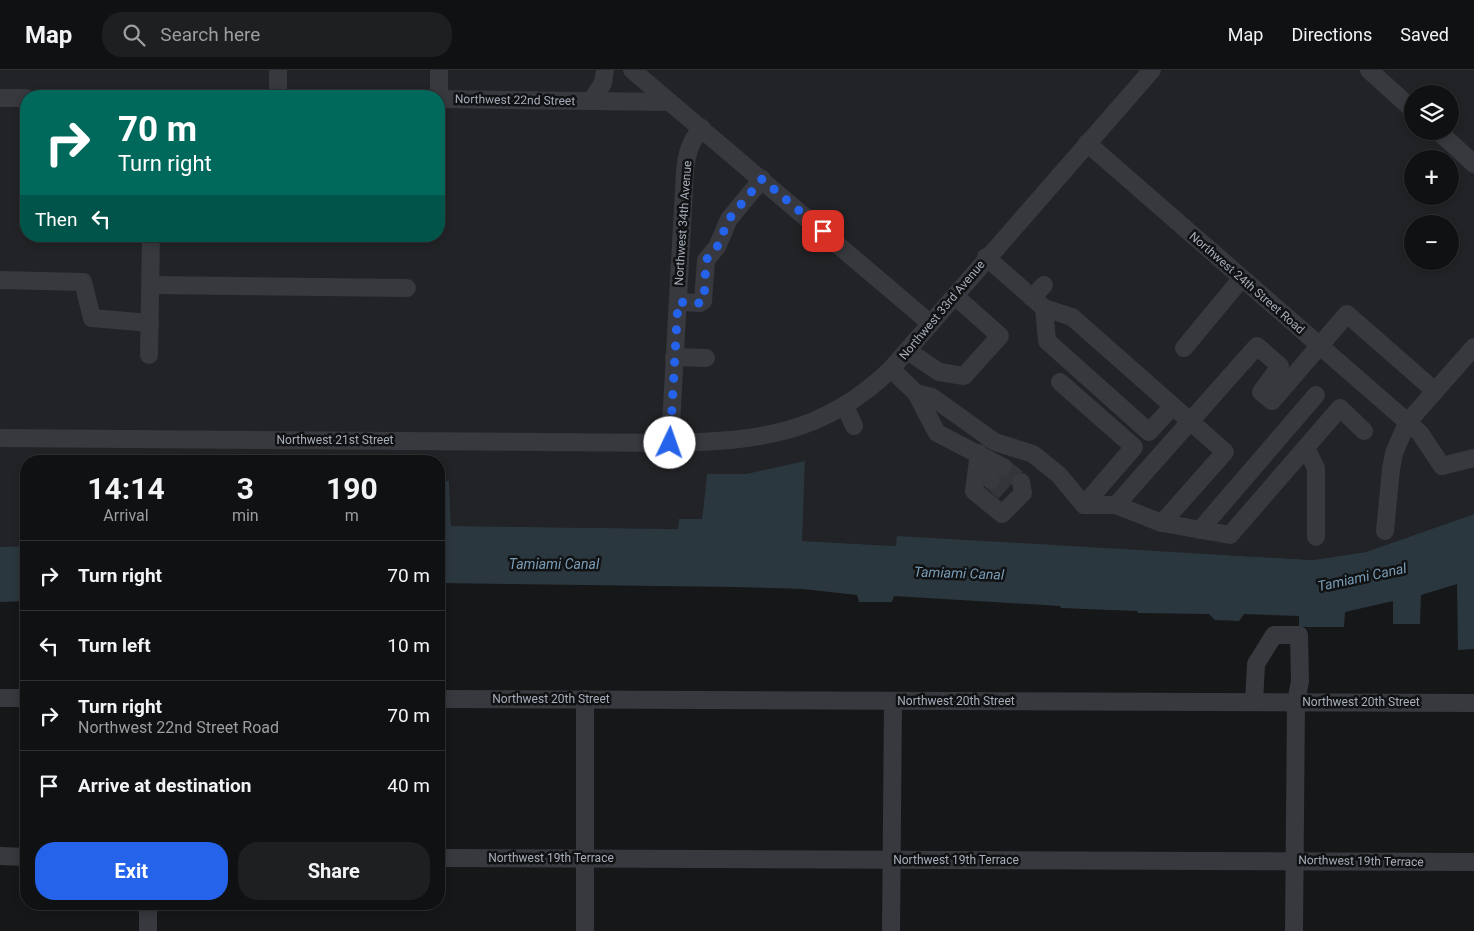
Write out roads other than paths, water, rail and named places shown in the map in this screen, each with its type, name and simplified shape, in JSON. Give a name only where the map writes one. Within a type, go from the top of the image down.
[{"type":"street","points":[[278,70],[278,90]]},
{"type":"street","points":[[439,70],[439,90]]},
{"type":"street","name":"Northwest 22nd Street","points":[[591,101],[603,82],[605,70]]},
{"type":"street","points":[[632,70],[931,324]]},
{"type":"street","name":"Northwest 33rd Avenue","points":[[670,443],[720,442],[766,436],[796,428],[845,406],[891,369],[908,351],[986,257],[1152,70]]},
{"type":"street","points":[[1369,70],[1404,102]]},
{"type":"street","points":[[0,98],[20,98]]},
{"type":"street","name":"Northwest 22nd Street","points":[[445,98],[670,102]]},
{"type":"street","name":"Northwest 34th Avenue","points":[[670,443],[687,157],[693,138],[702,128]]},
{"type":"street","points":[[1448,140],[1474,164]]},
{"type":"street","name":"Northwest 24th Street Road","points":[[1087,143],[1420,433],[1442,466],[1474,458]]},
{"type":"street","points":[[678,302],[700,303],[704,301],[706,260],[717,247],[729,219],[762,179]]},
{"type":"street","points":[[149,355],[151,242]]},
{"type":"street","points":[[986,257],[1038,303],[1072,317],[1225,452],[1162,523]]},
{"type":"street","points":[[1184,348],[1242,278]]},
{"type":"street","points":[[0,280],[83,282],[92,318],[150,323]]},
{"type":"street","points":[[150,285],[407,288]]},
{"type":"street","points":[[1044,285],[1038,303],[1047,340],[1149,432],[1172,407]]},
{"type":"street","points":[[908,351],[939,372],[964,376],[1000,336],[954,296]]},
{"type":"street","points":[[1116,505],[1256,346],[1280,366],[1261,392],[1272,401],[1347,314],[1435,391]]},
{"type":"street","points":[[1385,531],[1394,453],[1407,422],[1474,347]]},
{"type":"street","points":[[674,357],[706,358]]},
{"type":"street","points":[[891,369],[916,393],[937,433],[1003,467]]},
{"type":"street","points":[[1060,382],[1134,447],[1084,505]]},
{"type":"street","points":[[916,393],[932,397],[995,442],[1033,454],[1059,475],[1084,505]]},
{"type":"street","points":[[1200,530],[1316,395]]},
{"type":"street","points":[[845,406],[854,426]]},
{"type":"street","points":[[1084,505],[1116,505],[1162,523],[1230,536],[1340,408],[1364,431]]},
{"type":"street","name":"Northwest 21st Street","points":[[0,438],[670,443]]},
{"type":"street","points":[[1306,448],[1316,468],[1316,536]]},
{"type":"street","points":[[979,453],[991,480]]},
{"type":"street","points":[[979,453],[974,492],[1002,514],[1012,498],[1023,493],[1021,482]]},
{"type":"street","points":[[1254,702],[1254,672],[1256,664],[1274,635],[1299,636],[1300,681],[1296,702],[1294,931]]},
{"type":"street","points":[[0,698],[20,698]]},
{"type":"street","name":"Northwest 20th Street","points":[[445,699],[1474,703]]},
{"type":"street","points":[[585,699],[585,931]]},
{"type":"street","points":[[891,931],[893,701]]},
{"type":"street","points":[[0,856],[20,856]]},
{"type":"street","name":"Northwest 19th Terrace","points":[[445,858],[1474,862]]},
{"type":"street","points":[[148,910],[148,931]]},
{"type":"water","name":"Tamiami Canal","points":[[805,461],[802,541],[896,546],[897,536],[1313,560],[1366,552],[1474,514],[1474,649],[1458,650],[1457,584],[1421,595],[1420,624],[1393,624],[1393,601],[1345,612],[1344,627],[1299,627],[1299,616],[1244,614],[1239,621],[1215,620],[1209,614],[1138,613],[1137,611],[1061,608],[1060,606],[894,596],[892,602],[859,602],[857,595],[803,589],[445,583],[445,481],[449,481],[451,526],[678,529],[679,519],[702,519],[707,474],[746,474]]},
{"type":"water","points":[[20,546],[20,601],[0,602],[0,547]]},
{"type":"tunnel","points":[[1003,467],[1021,482]]},
{"type":"tunnel","points":[[991,480],[1009,496]]}]
